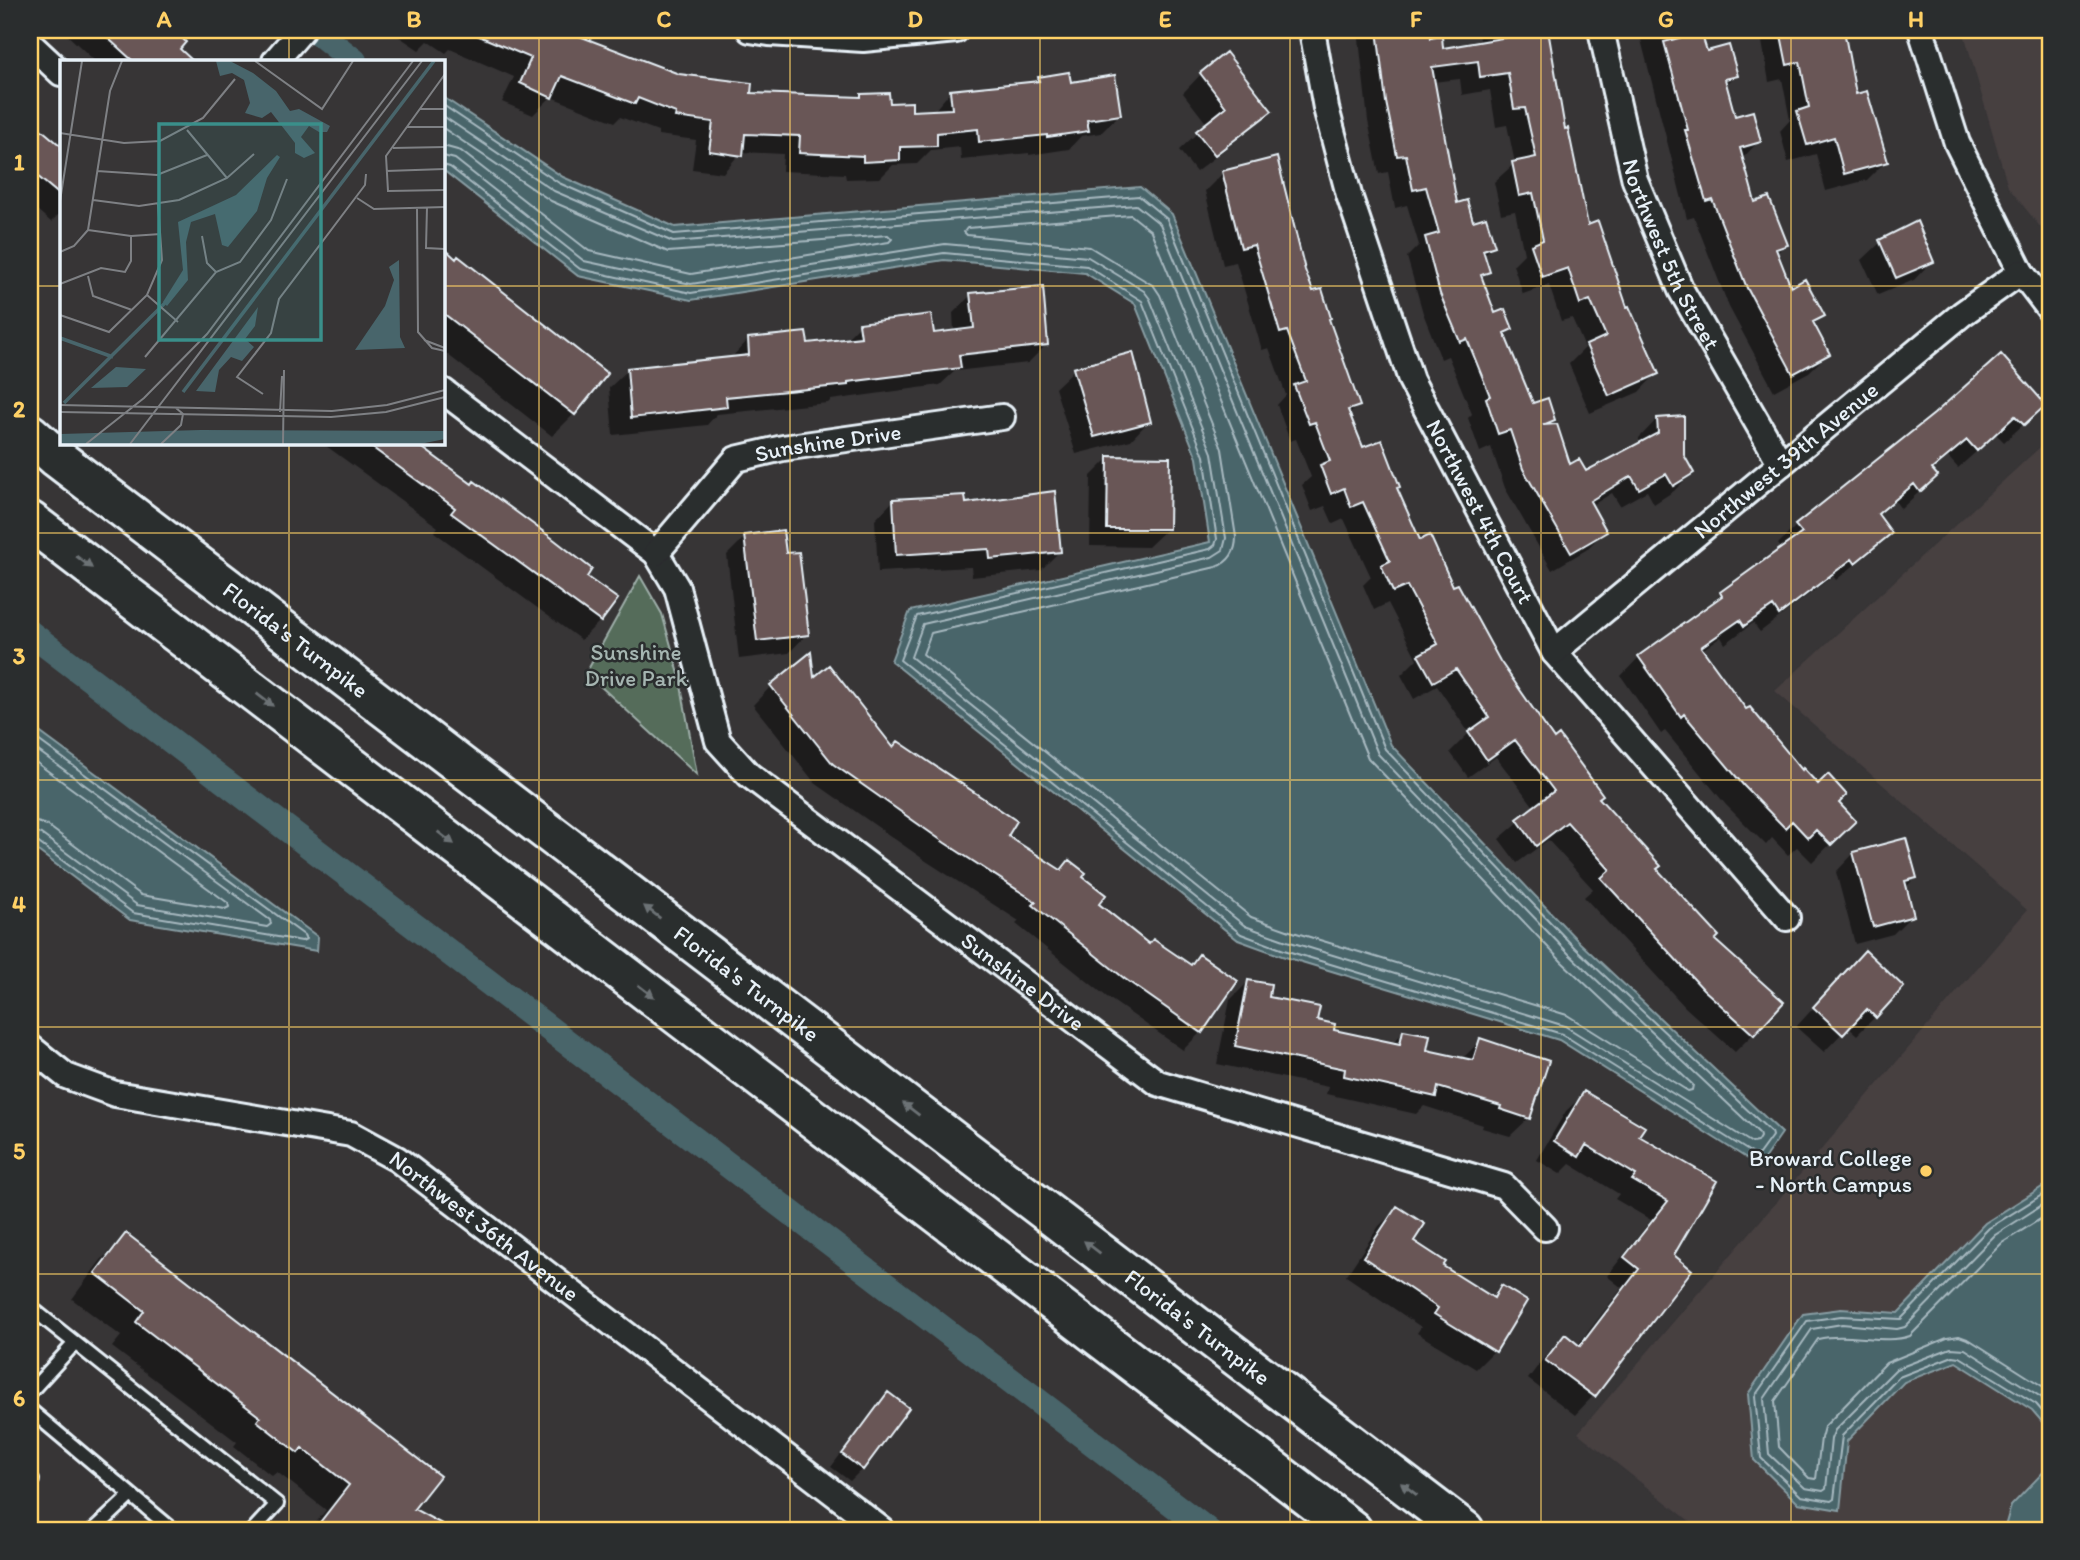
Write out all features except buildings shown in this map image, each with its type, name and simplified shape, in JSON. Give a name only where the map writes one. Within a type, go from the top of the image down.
[{"type":"highway","name":"Florida's Turnpike","points":[[30,434],[57,458],[1464,1530]]},
{"type":"highway","points":[[30,521],[1352,1530]]},
{"type":"street","points":[[277,60],[302,30]]},
{"type":"street","points":[[750,30],[863,39],[956,30]]},
{"type":"street","name":"Northwest 4th Court","points":[[1312,30],[1326,108],[1349,195],[1411,380],[1554,652],[1787,918]]},
{"type":"street","name":"Northwest 5th Street","points":[[1601,30],[1635,180],[1675,278],[1781,464]]},
{"type":"street","points":[[1921,30],[1956,143],[2021,272],[2050,310]]},
{"type":"street","points":[[30,44],[60,72]]},
{"type":"street","name":"Northwest 39th Avenue","points":[[1554,652],[1962,314],[2021,272]]},
{"type":"street","name":"Sunshine Drive","points":[[444,392],[656,553],[677,588],[718,741],[749,775],[1158,1083],[1504,1186],[1545,1228]]},
{"type":"street","name":"Sunshine Drive","points":[[656,553],[736,459],[783,448],[1002,417]]},
{"type":"street","name":"Northwest 36th Avenue","points":[[30,1047],[66,1076],[115,1094],[351,1134],[397,1159],[882,1530]]},
{"type":"lane","points":[[30,1307],[277,1504],[253,1530]]},
{"type":"lane","points":[[30,1392],[75,1343]]},
{"type":"lane","points":[[30,1410],[173,1530]]},
{"type":"lane","points":[[94,1530],[131,1494]]},
{"type":"shaded area","points":[[1963,30],[2050,30],[2050,239],[2008,187]]},
{"type":"shaded area","name":"Broward College - North Campus","points":[[2050,438],[2050,1530],[1701,1530],[1578,1433],[2027,910],[1775,691]]},
{"type":"green space","name":"Sunshine Drive Park","points":[[640,576],[662,614],[679,674],[697,775],[586,673]]},
{"type":"water","points":[[444,98],[563,177],[675,227],[1140,187],[1172,214],[1391,745],[1580,943],[1782,1133],[1759,1166],[1559,1040],[1282,956],[1238,940],[891,661],[910,611],[1210,542],[1197,458],[1135,304],[1085,273],[944,260],[691,300],[578,276],[444,171]]},
{"type":"water","points":[[30,725],[318,937],[317,951],[130,920],[30,845]]},
{"type":"water","points":[[2050,1182],[2050,1431],[2032,1410],[1956,1362],[1904,1382],[1847,1441],[1840,1510],[1798,1503],[1754,1460],[1748,1394],[1803,1314],[1841,1309],[1898,1313],[1985,1223]]},
{"type":"water","points":[[2050,1465],[2050,1530],[2004,1530],[2011,1506]]},
{"type":"waterway","points":[[315,30],[353,60]]},
{"type":"waterway","points":[[30,633],[1207,1530]]},
{"type":"place","name":"Broward College - North Campus","points":[[1926,1171]]}]
